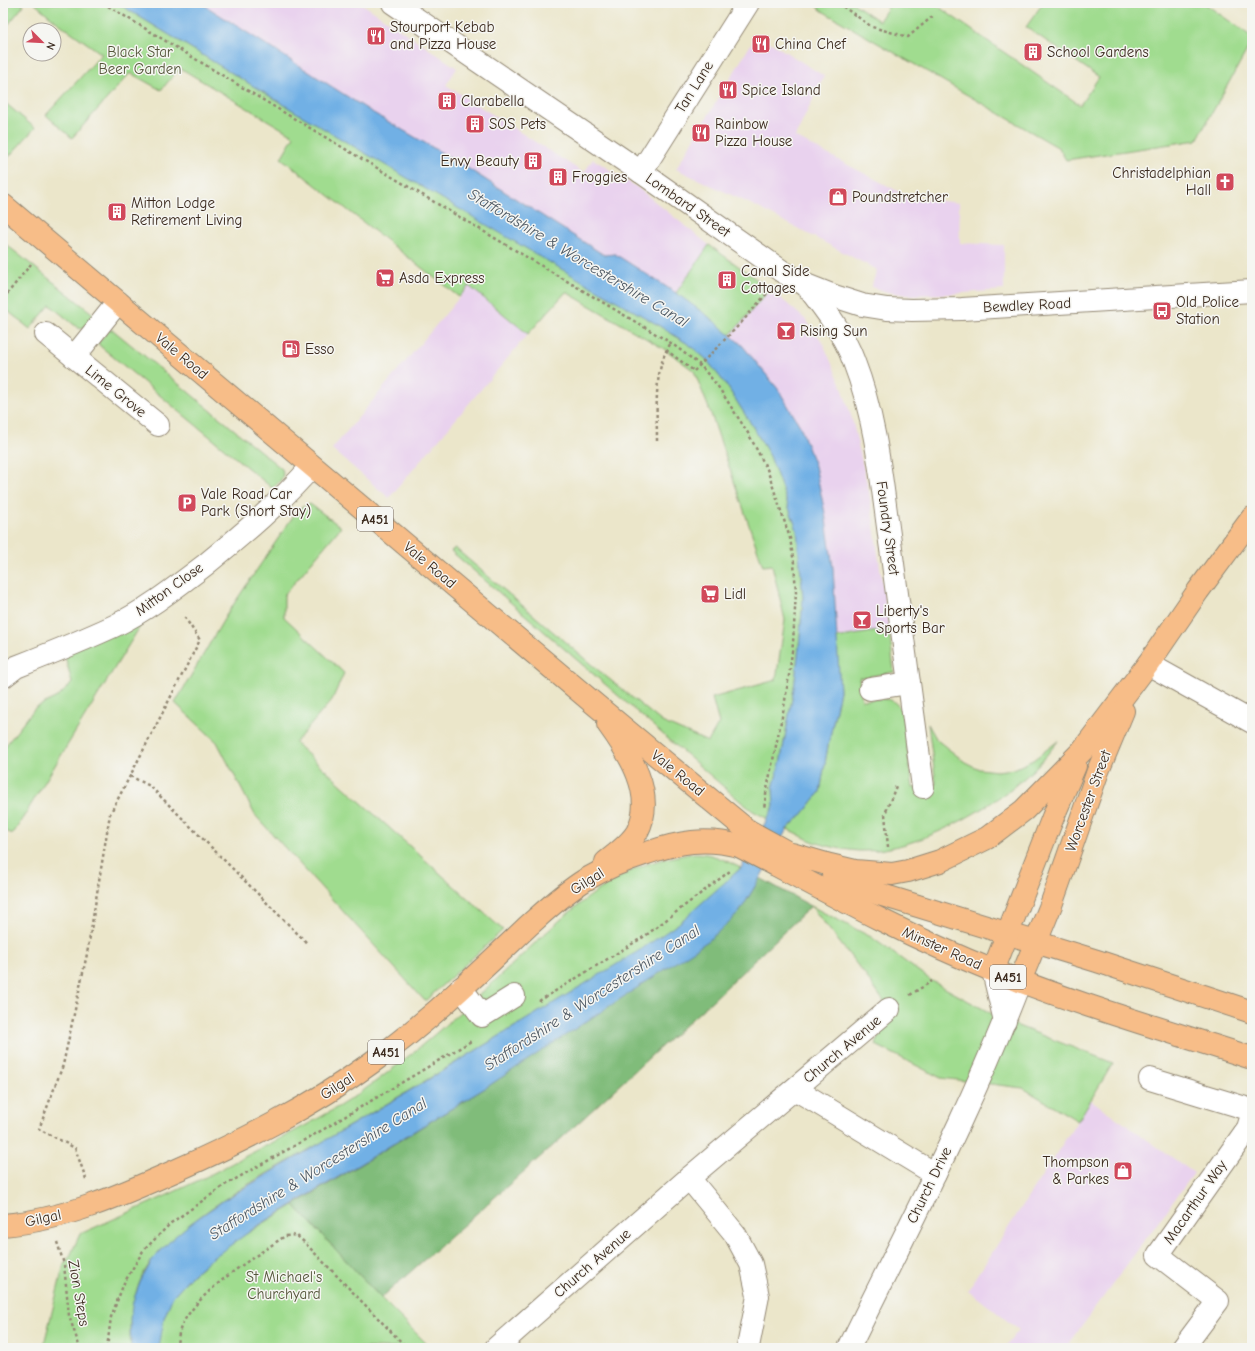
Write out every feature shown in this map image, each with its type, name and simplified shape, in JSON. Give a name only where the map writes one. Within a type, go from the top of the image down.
[{"type":"main road","name":"Vale Road","points":[[3,205],[596,706],[740,848]]},
{"type":"main road","name":"Worcester Street","points":[[784,857],[830,866],[892,874],[924,867],[954,855],[987,838],[1024,810],[1082,751],[1148,664],[1198,591],[1252,518]]},
{"type":"main road","name":"Worcester Street","points":[[1020,981],[1051,905],[1098,771],[1118,721],[1148,664]]},
{"type":"main road","points":[[583,881],[626,846],[637,833],[644,811],[642,790],[638,774],[632,761],[596,706]]},
{"type":"main road","name":"Worcester Street","points":[[993,971],[1053,817],[1082,751]]},
{"type":"main road","name":"Gilgal","points":[[3,1225],[49,1218],[127,1193],[197,1161],[292,1114],[334,1089],[372,1062],[435,1012],[536,919],[560,899],[583,881],[608,868],[631,858],[674,844],[705,841],[717,842],[740,848]]},
{"type":"main road","name":"A451","points":[[740,848],[784,857]]},
{"type":"main road","name":"Minster Road","points":[[784,857],[862,888],[1008,933],[1252,1012]]},
{"type":"main road","name":"Minster Road","points":[[784,857],[896,927],[951,953],[993,971],[1082,1003],[1252,1058]]},
{"type":"street","name":"Lombard Street","points":[[393,3],[641,172],[783,272],[806,285]]},
{"type":"street","name":"Tan Lane","points":[[641,172],[748,3]]},
{"type":"street","name":"Bewdley Road","points":[[806,285],[862,305],[887,309],[912,310],[962,309],[1252,291]]},
{"type":"street","name":"Foundry Street","points":[[806,285],[819,301],[845,341],[854,362],[869,413],[877,452],[923,787]]},
{"type":"street","name":"Lime Grove","points":[[74,357],[118,302]]},
{"type":"street","name":"Lime Grove","points":[[46,334],[158,425]]},
{"type":"street","name":"Mitton Close","points":[[3,677],[16,667],[115,626],[166,595],[238,538],[282,498],[312,466]]},
{"type":"street","points":[[1148,664],[1252,722]]},
{"type":"street","points":[[870,689],[909,684]]},
{"type":"street","points":[[993,971],[1005,1021]]},
{"type":"street","name":"Church Drive","points":[[849,1348],[974,1095],[1020,981]]},
{"type":"street","points":[[461,988],[482,1016],[514,996]]},
{"type":"street","name":"Church Avenue","points":[[496,1348],[689,1178],[889,1010]]},
{"type":"street","points":[[1150,1079],[1252,1117]]},
{"type":"street","name":"Church Avenue","points":[[795,1089],[935,1174]]},
{"type":"street","name":"Macarthur Way","points":[[1183,1348],[1218,1301],[1158,1255],[1248,1128],[1252,1117]]},
{"type":"street","points":[[689,1178],[734,1234],[751,1264],[758,1296],[748,1347]]},
{"type":"path","points":[[103,3],[671,343],[700,366],[717,385],[748,433],[767,469],[790,538],[794,563],[796,592],[793,643],[785,699],[766,794],[764,815]]},
{"type":"path","points":[[838,3],[872,27],[908,37],[933,16]]},
{"type":"path","points":[[3,299],[48,243]]},
{"type":"path","points":[[666,350],[694,371],[741,324],[783,272]]},
{"type":"path","points":[[657,441],[657,386],[666,350],[671,343]]},
{"type":"path","points":[[96,1204],[75,1148],[39,1129],[63,1065],[87,954],[110,814],[200,640],[166,595]]},
{"type":"path","points":[[130,776],[150,786],[308,944]]},
{"type":"path","points":[[885,814],[888,848]]},
{"type":"path","points":[[538,1001],[645,936],[740,848]]},
{"type":"path","points":[[106,1348],[112,1317],[124,1283],[143,1251],[172,1223],[225,1185],[324,1129],[475,1039]]},
{"type":"path","name":"Zion Steps","points":[[49,1218],[64,1264],[70,1316],[80,1348]]},
{"type":"path","points":[[176,1348],[183,1322],[199,1301],[228,1277],[285,1236],[296,1236],[304,1242],[407,1348]]},
{"type":"shaded area","points":[[201,3],[361,3],[457,68],[446,85],[584,173],[593,159],[638,188],[709,245],[676,293],[615,255],[604,255],[474,172],[370,111]]},
{"type":"shaded area","points":[[757,34],[824,76],[795,137],[909,197],[959,203],[960,243],[1004,245],[1004,290],[907,295],[871,287],[877,270],[755,206],[676,169]]},
{"type":"shaded area","points":[[469,286],[528,334],[389,498],[332,449]]},
{"type":"shaded area","points":[[770,289],[805,319],[819,337],[843,390],[852,419],[869,492],[889,629],[836,638],[833,568],[825,513],[815,466],[800,426],[778,389],[742,345],[730,335]]},
{"type":"shaded area","points":[[1091,1100],[1194,1173],[1066,1348],[1004,1348],[1019,1330],[968,1290]]},
{"type":"green space","points":[[3,3],[20,3],[24,5],[3,31]]},
{"type":"green space","name":"Black Star Beer Garden","points":[[34,3],[117,3],[304,117],[658,325],[691,346],[706,359],[727,386],[770,456],[797,530],[803,599],[799,647],[794,688],[781,759],[773,788],[774,806],[768,819],[753,811],[740,801],[451,551],[455,548],[592,665],[662,722],[708,742],[719,723],[712,698],[776,680],[785,620],[772,565],[763,566],[710,411],[694,371],[666,350],[566,292],[528,334],[469,286],[459,297],[281,158],[294,136],[180,68],[161,90],[130,73],[72,138],[46,115],[102,54],[62,26],[62,22],[57,22]]},
{"type":"green space","points":[[812,3],[853,3],[879,21],[891,3],[933,3],[1080,105],[1099,77],[1026,27],[1043,3],[1204,3],[1252,37],[1252,41],[1197,140],[1066,160],[1059,148],[824,12]]},
{"type":"green space","points":[[3,101],[35,128],[3,163]]},
{"type":"green space","points":[[3,242],[92,313],[93,317],[83,329],[78,328],[50,305],[30,329],[3,307]]},
{"type":"green space","points":[[709,245],[770,289],[730,335],[709,317],[676,293]]},
{"type":"green space","points":[[109,330],[113,330],[282,469],[283,475],[279,482],[272,488],[100,346],[98,343]]},
{"type":"green space","points":[[310,504],[341,527],[284,595],[284,617],[344,673],[332,700],[295,743],[503,930],[425,1001],[255,815],[217,742],[175,703],[227,614],[298,509]]},
{"type":"green space","points":[[155,602],[13,834],[3,830],[3,749],[35,708],[59,696],[72,683],[63,648]]},
{"type":"green space","points":[[889,629],[894,672],[859,678],[862,700],[886,699],[891,700],[899,707],[902,714],[913,788],[936,784],[928,724],[937,740],[965,762],[979,769],[997,771],[1014,769],[1033,760],[1058,741],[1043,760],[1016,785],[975,813],[952,826],[904,845],[881,850],[848,850],[817,843],[787,829],[802,815],[820,792],[840,691],[836,638]]},
{"type":"green space","points":[[694,853],[713,856],[741,868],[702,904],[648,946],[334,1135],[263,1175],[216,1205],[174,1238],[155,1257],[142,1276],[134,1300],[130,1325],[131,1348],[43,1348],[64,1264],[70,1256],[80,1234],[206,1177],[333,1110],[397,1066],[466,1007],[568,913],[606,885],[647,864]]},
{"type":"green space","points":[[760,878],[811,906],[714,999],[564,1136],[381,1298],[294,1205],[487,1087],[739,913]]},
{"type":"green space","points":[[811,906],[871,937],[932,981],[1005,1021],[1113,1063],[1078,1121],[1023,1088],[941,1078],[876,1045],[889,1009],[866,976]]},
{"type":"green space","name":"St Michael's Churchyard","points":[[294,1205],[381,1298],[431,1348],[159,1348],[161,1329],[167,1310],[172,1298],[179,1289],[208,1261],[251,1231]]},
{"type":"water","name":"Staffordshire & Worcestershire Canal","points":[[117,3],[201,3],[370,111],[461,164],[604,255],[615,254],[676,293],[709,317],[742,345],[778,389],[800,426],[815,466],[825,513],[833,568],[840,691],[820,792],[802,815],[787,829],[739,913],[708,941],[487,1087],[256,1227],[207,1262],[190,1277],[173,1296],[164,1318],[159,1348],[131,1348],[130,1319],[133,1301],[141,1280],[153,1259],[173,1238],[191,1223],[224,1200],[421,1084],[640,950],[678,924],[741,868],[774,806],[773,788],[781,759],[794,688],[803,599],[797,530],[770,456],[727,386],[706,359],[691,346],[658,325],[304,117]]},
{"type":"place","name":"Stourport Kebab and Pizza House","points":[[376,36]]},
{"type":"place","name":"China Chef","points":[[761,44]]},
{"type":"place","name":"School Gardens","points":[[1033,52]]},
{"type":"place","name":"Spice Island","points":[[728,90]]},
{"type":"place","name":"Clarabella","points":[[447,101]]},
{"type":"place","name":"SOS Pets","points":[[475,124]]},
{"type":"place","name":"Rainbow Pizza House","points":[[701,133]]},
{"type":"place","name":"Envy Beauty","points":[[533,161]]},
{"type":"place","name":"Froggies","points":[[558,177]]},
{"type":"place","name":"Christadelphian Hall","points":[[1225,182]]},
{"type":"place","name":"Poundstretcher","points":[[838,197]]},
{"type":"place","name":"Mitton Lodge Retirement Living","points":[[117,212]]},
{"type":"place","name":"Asda Express","points":[[385,278]]},
{"type":"place","name":"Canal Side Cottages","points":[[727,280]]},
{"type":"place","name":"Old Police Station","points":[[1162,311]]},
{"type":"place","name":"Rising Sun","points":[[786,331]]},
{"type":"place","name":"Esso","points":[[291,349]]},
{"type":"place","name":"Vale Road Car Park (Short Stay)","points":[[187,503]]},
{"type":"place","name":"Lidl","points":[[710,594]]},
{"type":"place","name":"Liberty's Sports Bar","points":[[862,620]]},
{"type":"place","name":"Thompson & Parkes","points":[[1123,1171]]}]
